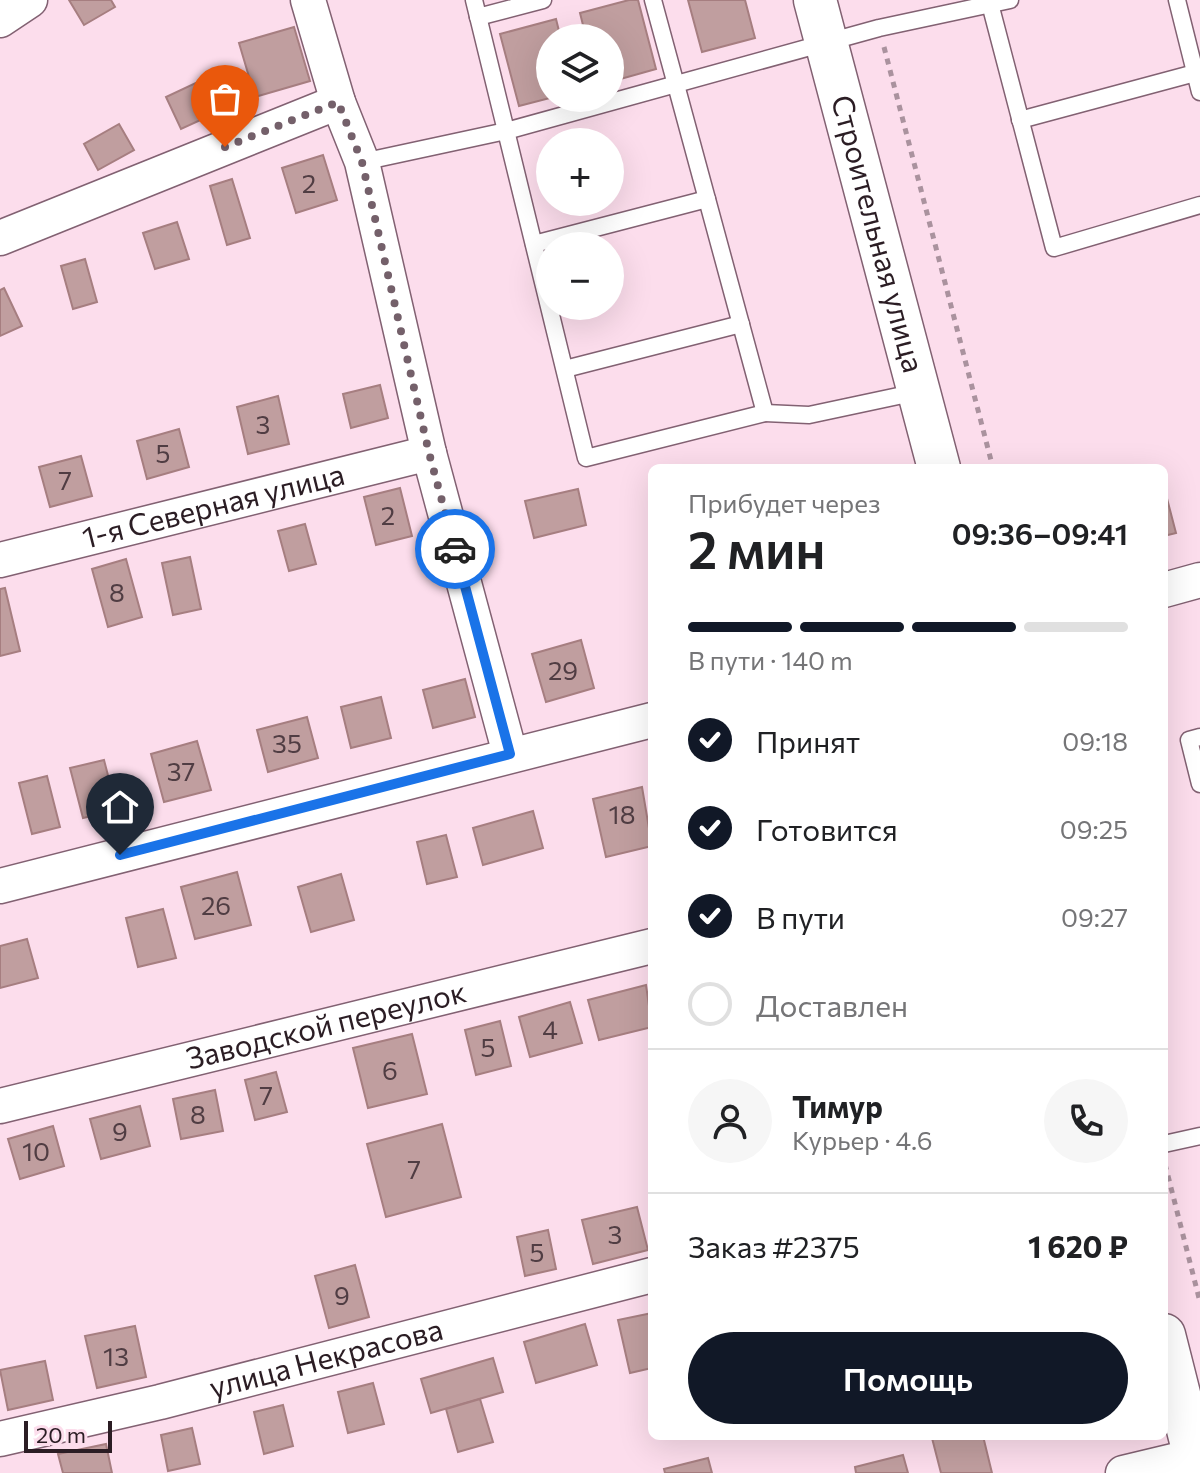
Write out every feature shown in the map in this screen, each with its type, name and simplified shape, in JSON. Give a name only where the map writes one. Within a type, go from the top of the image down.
[{"type":"street","points":[[0,20],[30,0]]},
{"type":"street","points":[[308,0],[338,102],[362,162],[429,453],[510,754]]},
{"type":"street","name":"Строительная улица","points":[[815,0],[938,464]]},
{"type":"street","points":[[0,238],[338,102]]},
{"type":"street","name":"1-я Северная улица","points":[[0,560],[429,453]]},
{"type":"street","points":[[1168,589],[1200,580]]},
{"type":"street","points":[[0,886],[648,721]]},
{"type":"street","name":"Заводской переулок","points":[[0,1106],[648,947]]},
{"type":"street","name":"улица Некрасова","points":[[0,1439],[160,1402],[648,1276]]},
{"type":"street","points":[[1123,1473],[1197,1464],[1168,1351]]},
{"type":"lane","points":[[474,0],[586,458],[765,413],[809,415],[918,391]]},
{"type":"lane","points":[[478,17],[543,0]]},
{"type":"lane","points":[[653,0],[765,413]]},
{"type":"lane","points":[[362,162],[506,131],[827,45],[879,28],[1010,0]]},
{"type":"lane","points":[[1177,0],[1200,92]]},
{"type":"lane","points":[[989,3],[1054,248],[1200,205]]},
{"type":"lane","points":[[1020,120],[1195,73]]},
{"type":"lane","points":[[534,244],[707,199]]},
{"type":"lane","points":[[565,369],[741,324]]},
{"type":"lane","points":[[1200,737],[1189,740],[1200,784]]},
{"type":"lane","points":[[1168,1143],[1200,1136]]},
{"type":"path","points":[[879,28],[992,464]]},
{"type":"path","points":[[1168,1175],[1200,1302]]},
{"type":"building","points":[[69,0],[111,0],[115,7],[84,25]]},
{"type":"building","points":[[638,0],[656,69],[624,78],[624,24],[583,24],[580,13]]},
{"type":"building","points":[[688,0],[745,0],[755,38],[702,52]]},
{"type":"building","points":[[556,19],[557,24],[537,24]]},
{"type":"building","points":[[536,24],[536,102],[519,106],[500,34]]},
{"type":"building","points":[[294,27],[310,81],[255,97],[239,43]]},
{"type":"building","points":[[202,80],[218,112],[181,129],[166,97]]},
{"type":"building","points":[[119,124],[134,150],[98,170],[84,144]]},
{"type":"building","points":[[323,155],[337,200],[296,213],[282,168]]},
{"type":"building","points":[[232,179],[250,238],[227,245],[210,186]]},
{"type":"building","points":[[177,222],[189,259],[155,269],[143,233]]},
{"type":"building","points":[[85,259],[97,302],[73,309],[61,266]]},
{"type":"building","points":[[4,288],[22,326],[0,336],[0,290]]},
{"type":"building","points":[[380,385],[388,418],[351,428],[343,394]]},
{"type":"building","points":[[278,396],[289,444],[248,454],[237,407]]},
{"type":"building","points":[[179,429],[189,467],[147,479],[137,441]]},
{"type":"building","points":[[81,456],[92,496],[50,507],[39,467]]},
{"type":"building","points":[[400,488],[412,536],[376,545],[364,497]]},
{"type":"building","points":[[578,489],[586,525],[534,538],[525,501]]},
{"type":"building","points":[[1168,502],[1176,533],[1168,535]]},
{"type":"building","points":[[305,524],[316,564],[289,571],[278,531]]},
{"type":"building","points":[[190,557],[201,609],[173,615],[162,563]]},
{"type":"building","points":[[126,559],[142,617],[108,627],[92,569]]},
{"type":"building","points":[[5,588],[20,651],[0,656],[0,589]]},
{"type":"building","points":[[581,640],[594,688],[546,702],[532,654]]},
{"type":"building","points":[[465,679],[475,717],[433,728],[423,690]]},
{"type":"building","points":[[381,697],[391,738],[351,748],[341,707]]},
{"type":"building","points":[[307,717],[318,758],[268,772],[257,730]]},
{"type":"building","points":[[197,741],[211,790],[164,802],[151,754]]},
{"type":"building","points":[[104,760],[117,810],[83,818],[70,768]]},
{"type":"building","points":[[47,776],[60,827],[32,834],[19,783]]},
{"type":"building","points":[[642,787],[648,822],[648,847],[606,857],[593,799]]},
{"type":"building","points":[[533,811],[543,848],[483,865],[473,828]]},
{"type":"building","points":[[446,835],[457,877],[427,884],[417,842]]},
{"type":"building","points":[[237,872],[251,925],[195,939],[181,887]]},
{"type":"building","points":[[341,874],[354,920],[311,932],[298,887]]},
{"type":"building","points":[[163,909],[176,958],[138,967],[126,918]]},
{"type":"building","points":[[27,939],[38,978],[0,988],[0,946]]},
{"type":"building","points":[[646,985],[648,1028],[599,1040],[588,1000]]},
{"type":"building","points":[[570,1002],[582,1043],[530,1057],[519,1017]]},
{"type":"building","points":[[500,1021],[511,1066],[476,1075],[465,1030]]},
{"type":"building","points":[[412,1034],[427,1094],[368,1108],[353,1048]]},
{"type":"building","points":[[276,1072],[287,1112],[255,1120],[245,1080]]},
{"type":"building","points":[[215,1090],[223,1131],[181,1139],[173,1099]]},
{"type":"building","points":[[140,1106],[150,1146],[101,1159],[90,1119]]},
{"type":"building","points":[[442,1124],[461,1197],[386,1217],[367,1144]]},
{"type":"building","points":[[53,1126],[64,1166],[20,1179],[8,1139]]},
{"type":"building","points":[[637,1207],[648,1250],[593,1264],[582,1220]]},
{"type":"building","points":[[548,1230],[556,1269],[525,1276],[517,1237]]},
{"type":"building","points":[[355,1265],[369,1317],[329,1328],[315,1276]]},
{"type":"building","points":[[648,1314],[648,1369],[630,1373],[618,1320]]},
{"type":"building","points":[[585,1324],[597,1365],[536,1383],[524,1342]]},
{"type":"building","points":[[135,1326],[146,1377],[97,1388],[85,1336]]},
{"type":"building","points":[[493,1358],[503,1392],[431,1413],[421,1379]]},
{"type":"building","points":[[45,1361],[53,1400],[8,1410],[0,1370]]},
{"type":"building","points":[[373,1383],[384,1424],[348,1433],[338,1392]]},
{"type":"building","points":[[480,1399],[493,1442],[458,1452],[446,1409]]},
{"type":"building","points":[[283,1405],[293,1446],[264,1454],[254,1412]]},
{"type":"building","points":[[192,1428],[200,1464],[168,1471],[161,1435]]},
{"type":"building","points":[[933,1440],[984,1440],[992,1473],[941,1473]]},
{"type":"building","points":[[106,1444],[112,1473],[63,1473],[58,1454]]},
{"type":"building","points":[[903,1455],[908,1473],[856,1473],[855,1467]]},
{"type":"building","points":[[708,1458],[712,1473],[665,1473],[664,1469]]},
{"type":"way so far","points":[[225,147],[338,102],[362,162],[429,453],[455,549]]},
{"type":"route","points":[[120,855],[510,754],[455,549]]}]
